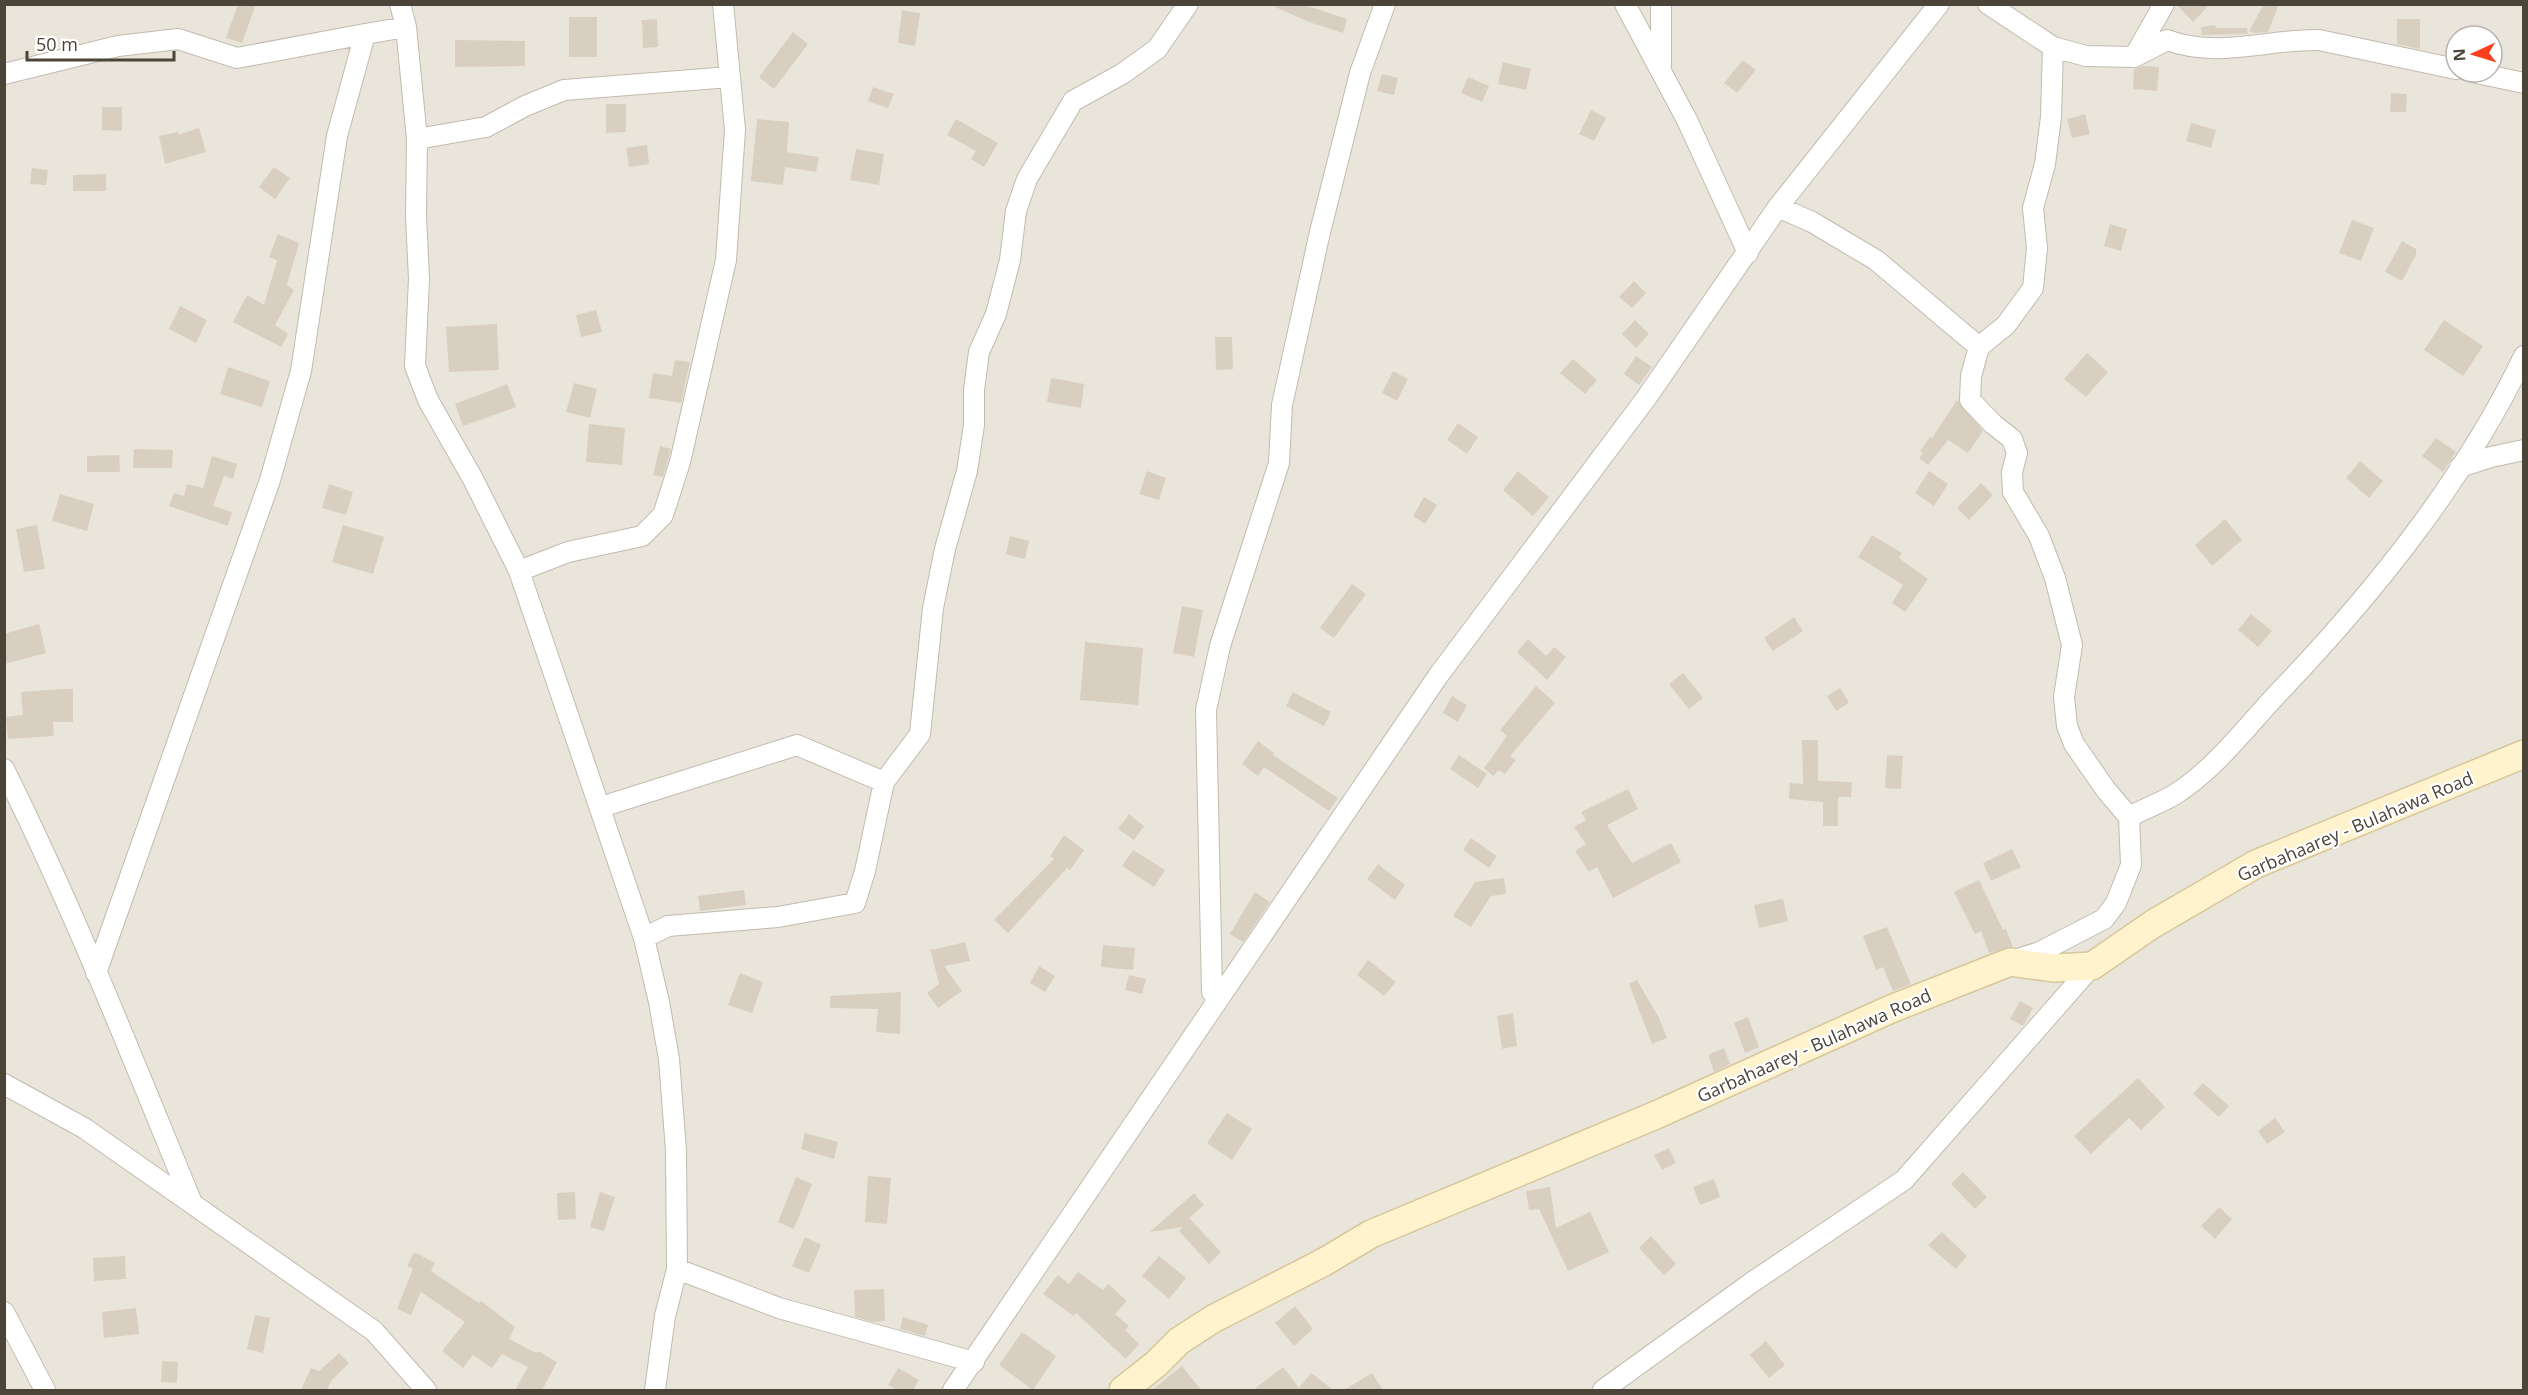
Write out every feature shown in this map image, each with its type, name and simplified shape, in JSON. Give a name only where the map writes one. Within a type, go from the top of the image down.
[{"type":"main road","name":"Garbahaarey - Bulahawa Road","points":[[1123,1390],[1156,1364],[1179,1341],[1204,1324],[1324,1262],[1371,1234],[1656,1115],[1891,1009],[2010,962],[2054,968],[2092,966],[2153,924],[2256,864],[2523,754]]},
{"type":"street","points":[[400,4],[406,27],[417,139],[416,216],[419,279],[415,366],[428,400],[473,479],[519,572],[644,938],[659,1002],[669,1059],[676,1151],[677,1269],[665,1316],[655,1390]]},
{"type":"street","points":[[519,572],[568,552],[642,536],[663,514],[680,462],[726,260],[735,130],[723,4]]},
{"type":"street","points":[[644,938],[668,926],[778,918],[855,903],[865,871],[884,782],[920,734],[933,608],[945,549],[967,471],[974,425],[974,390],[979,352],[996,314],[1010,260],[1016,211],[1027,179],[1073,101],[1122,74],[1157,49],[1188,4]]},
{"type":"street","points":[[1219,998],[1212,992],[1206,710],[1223,636],[1279,463],[1282,405],[1320,232],[1360,74],[1385,4]]},
{"type":"street","points":[[1625,4],[1661,69],[1724,196],[1748,253]]},
{"type":"street","points":[[1661,4],[1661,69]]},
{"type":"street","points":[[953,1390],[1438,676],[1647,396],[1778,207],[1939,4]]},
{"type":"street","points":[[1988,4],[2053,47],[2086,56],[2134,57],[2167,40],[2186,47],[2212,50],[2239,49],[2298,40],[2319,40],[2444,66]]},
{"type":"street","points":[[2134,57],[2164,4]]},
{"type":"street","points":[[4,74],[118,46],[178,39],[237,58],[406,27]]},
{"type":"street","points":[[96,973],[273,469],[301,371],[337,136],[365,33]]},
{"type":"street","points":[[2010,962],[2040,952],[2104,919],[2116,903],[2131,865],[2129,817],[2106,790],[2074,744],[2067,726],[2064,697],[2072,645],[2055,578],[2039,536],[2013,492],[2012,472],[2017,453],[2012,439],[1993,424],[1970,400],[1971,376],[1979,347],[2006,325],[2033,288],[2037,248],[2033,208],[2045,164],[2051,117],[2053,47]]},
{"type":"street","points":[[417,139],[486,127],[525,106],[564,90],[730,77]]},
{"type":"street","points":[[2504,79],[2523,83]]},
{"type":"street","points":[[1778,207],[1812,222],[1876,260],[1979,347]]},
{"type":"street","points":[[2129,817],[2175,794],[2215,763],[2334,634],[2378,581],[2460,467],[2510,385],[2523,356]]},
{"type":"street","points":[[2460,467],[2523,450]]},
{"type":"street","points":[[601,807],[797,745],[884,782]]},
{"type":"street","points":[[4,769],[28,815],[192,1203]]},
{"type":"street","points":[[1603,1390],[1751,1283],[1904,1180],[2092,966]]},
{"type":"street","points":[[4,1084],[84,1128],[374,1331],[426,1390]]},
{"type":"street","points":[[677,1269],[779,1308],[974,1362]]},
{"type":"street","points":[[4,1312],[45,1390]]},
{"type":"shaded area","points":[[5,5],[2523,5],[2523,1390],[5,1390]]},
{"type":"building","points":[[238,4],[256,4],[242,43],[226,38]]},
{"type":"building","points":[[1276,4],[1302,4],[1347,19],[1343,33],[1309,22],[1275,7]]},
{"type":"building","points":[[2176,4],[2210,4],[2193,22]]},
{"type":"building","points":[[2264,4],[2279,4],[2268,32],[2249,31]]},
{"type":"building","points":[[902,10],[920,13],[915,46],[898,43]]},
{"type":"building","points":[[569,17],[597,17],[597,57],[569,57]]},
{"type":"building","points":[[657,19],[658,47],[643,48],[642,20]]},
{"type":"building","points":[[2397,19],[2420,19],[2420,49],[2397,44]]},
{"type":"building","points":[[2215,25],[2216,28],[2247,28],[2248,34],[2202,35],[2201,27]]},
{"type":"building","points":[[793,32],[808,44],[774,89],[759,77]]},
{"type":"building","points":[[455,40],[525,41],[525,66],[455,67]]},
{"type":"building","points":[[1743,60],[1756,70],[1737,93],[1724,83]]},
{"type":"building","points":[[1503,62],[1531,69],[1526,90],[1498,84]]},
{"type":"building","points":[[2143,66],[2159,67],[2157,91],[2133,89],[2134,69]]},
{"type":"building","points":[[1382,74],[1398,78],[1394,95],[1377,91]]},
{"type":"building","points":[[1468,77],[1489,86],[1482,102],[1461,93]]},
{"type":"building","points":[[873,87],[894,94],[888,108],[868,101]]},
{"type":"building","points":[[2391,93],[2407,94],[2406,112],[2390,112]]},
{"type":"building","points":[[606,104],[626,104],[626,132],[606,133]]},
{"type":"building","points":[[102,107],[122,107],[122,131],[102,130]]},
{"type":"building","points":[[1591,110],[1606,118],[1594,141],[1579,134]]},
{"type":"building","points":[[2085,114],[2090,134],[2072,138],[2067,119]]},
{"type":"building","points":[[757,119],[789,122],[787,152],[819,157],[816,172],[785,167],[783,185],[751,181]]},
{"type":"building","points":[[956,119],[998,143],[984,167],[971,159],[976,151],[947,135]]},
{"type":"building","points":[[2191,123],[2216,130],[2211,148],[2186,141]]},
{"type":"building","points":[[199,128],[206,152],[165,164],[159,136],[178,132],[178,135]]},
{"type":"building","points":[[647,145],[649,164],[629,167],[626,148]]},
{"type":"building","points":[[856,149],[884,154],[879,185],[850,180]]},
{"type":"building","points":[[274,167],[290,178],[275,199],[259,187]]},
{"type":"building","points":[[32,168],[48,170],[46,185],[30,184]]},
{"type":"building","points":[[106,174],[106,191],[73,191],[73,175]]},
{"type":"building","points":[[2352,220],[2374,228],[2361,261],[2339,253]]},
{"type":"building","points":[[2110,224],[2127,229],[2121,251],[2104,246]]},
{"type":"building","points":[[278,234],[299,243],[287,285],[294,290],[275,325],[288,334],[281,347],[233,322],[247,295],[264,305],[277,260],[269,257]]},
{"type":"building","points":[[2402,241],[2416,249],[2416,255],[2402,281],[2385,272]]},
{"type":"building","points":[[1634,281],[1646,293],[1632,308],[1619,297]]},
{"type":"building","points":[[180,306],[207,320],[196,343],[169,329]]},
{"type":"building","points":[[596,310],[602,332],[581,337],[576,315]]},
{"type":"building","points":[[1635,320],[1649,334],[1636,348],[1622,334]]},
{"type":"building","points":[[2444,320],[2483,346],[2463,376],[2424,350]]},
{"type":"building","points":[[497,324],[499,370],[449,372],[446,327]]},
{"type":"building","points":[[1215,337],[1232,337],[1233,369],[1216,370]]},
{"type":"building","points":[[2087,353],[2108,372],[2086,397],[2064,379]]},
{"type":"building","points":[[1636,356],[1652,367],[1639,385],[1624,374]]},
{"type":"building","points":[[1573,359],[1597,380],[1585,394],[1560,373]]},
{"type":"building","points":[[675,360],[690,362],[681,403],[649,398],[653,373],[672,376]]},
{"type":"building","points":[[228,367],[270,381],[262,407],[220,394]]},
{"type":"building","points":[[1393,371],[1408,379],[1397,401],[1382,393]]},
{"type":"building","points":[[1051,378],[1084,384],[1081,408],[1047,402]]},
{"type":"building","points":[[574,383],[597,389],[590,418],[566,412]]},
{"type":"building","points":[[507,384],[516,407],[463,426],[455,404]]},
{"type":"building","points":[[1957,400],[1983,431],[1968,453],[1948,440],[1928,465],[1919,458],[1923,453],[1920,451],[1930,437],[1932,438]]},
{"type":"building","points":[[1458,423],[1478,437],[1467,454],[1447,440]]},
{"type":"building","points":[[589,424],[625,428],[622,465],[586,462]]},
{"type":"building","points":[[2436,438],[2456,452],[2443,472],[2422,456]]},
{"type":"building","points":[[660,446],[671,449],[663,477],[653,475]]},
{"type":"building","points":[[134,449],[173,450],[172,468],[133,468]]},
{"type":"building","points":[[119,455],[120,472],[87,472],[87,456]]},
{"type":"building","points":[[212,456],[237,464],[233,479],[224,476],[213,506],[232,512],[228,526],[169,506],[174,493],[184,496],[187,484],[203,488]]},
{"type":"building","points":[[2360,461],[2383,481],[2369,498],[2346,478]]},
{"type":"building","points":[[1147,471],[1166,478],[1159,500],[1139,494]]},
{"type":"building","points":[[1518,471],[1549,497],[1533,516],[1503,490]]},
{"type":"building","points":[[1929,471],[1948,484],[1934,506],[1915,493]]},
{"type":"building","points":[[1981,483],[1993,495],[1969,520],[1957,508]]},
{"type":"building","points":[[329,484],[353,492],[346,515],[322,508]]},
{"type":"building","points":[[60,494],[94,504],[87,531],[52,521]]},
{"type":"building","points":[[1424,497],[1437,505],[1425,524],[1413,516]]},
{"type":"building","points":[[2225,519],[2242,540],[2212,566],[2195,545]]},
{"type":"building","points":[[37,525],[45,569],[24,572],[16,529]]},
{"type":"building","points":[[343,525],[384,537],[373,574],[332,562]]},
{"type":"building","points":[[1872,535],[1902,553],[1899,558],[1928,579],[1905,612],[1892,603],[1903,585],[1858,557]]},
{"type":"building","points":[[1010,536],[1029,541],[1025,559],[1006,554]]},
{"type":"building","points":[[1352,584],[1366,594],[1334,638],[1320,628]]},
{"type":"building","points":[[1182,606],[1203,610],[1194,657],[1173,653]]},
{"type":"building","points":[[2251,614],[2272,631],[2258,647],[2238,630]]},
{"type":"building","points":[[1794,617],[1803,631],[1773,651],[1764,638]]},
{"type":"building","points":[[39,624],[46,653],[4,664],[4,634]]},
{"type":"building","points":[[1528,639],[1546,656],[1554,647],[1566,657],[1547,680],[1517,652]]},
{"type":"building","points":[[1085,642],[1143,648],[1138,705],[1080,700]]},
{"type":"building","points":[[1683,673],[1703,698],[1689,709],[1669,684]]},
{"type":"building","points":[[1536,686],[1555,703],[1510,756],[1516,760],[1505,774],[1499,770],[1493,776],[1484,768],[1507,736],[1500,730]]},
{"type":"building","points":[[1840,688],[1849,703],[1836,711],[1827,696]]},
{"type":"building","points":[[73,689],[73,722],[53,722],[54,736],[8,739],[6,717],[23,715],[21,692]]},
{"type":"building","points":[[1293,692],[1331,712],[1324,726],[1286,706]]},
{"type":"building","points":[[1452,696],[1467,705],[1458,722],[1443,713]]},
{"type":"building","points":[[1802,740],[1818,740],[1818,781],[1852,782],[1851,797],[1838,797],[1838,826],[1823,826],[1823,802],[1789,799],[1790,783],[1803,784]]},
{"type":"building","points":[[1258,741],[1274,753],[1273,755],[1338,798],[1329,811],[1264,767],[1258,776],[1242,764]]},
{"type":"building","points":[[1459,755],[1487,774],[1478,788],[1450,769]]},
{"type":"building","points":[[1887,755],[1903,756],[1901,789],[1885,788]]},
{"type":"building","points":[[1628,789],[1638,809],[1607,825],[1632,863],[1671,843],[1681,862],[1613,898],[1597,867],[1589,872],[1575,851],[1586,844],[1574,827],[1586,820],[1581,812]]},
{"type":"building","points":[[1129,814],[1144,826],[1134,840],[1118,829]]},
{"type":"building","points":[[1064,835],[1084,850],[1070,870],[1067,868],[1008,933],[994,920],[1054,859],[1050,856]]},
{"type":"building","points":[[1471,838],[1497,856],[1489,868],[1463,850]]},
{"type":"building","points":[[2012,849],[2021,867],[1991,881],[1983,863]]},
{"type":"building","points":[[1133,850],[1165,870],[1154,887],[1122,866]]},
{"type":"building","points":[[1378,864],[1405,885],[1395,900],[1367,879]]},
{"type":"building","points":[[1504,878],[1506,894],[1491,896],[1471,927],[1453,916],[1475,882]]},
{"type":"building","points":[[1979,880],[2003,930],[2006,929],[2013,947],[1989,953],[1981,931],[1975,934],[1954,892]]},
{"type":"building","points":[[744,890],[746,905],[700,911],[698,896]]},
{"type":"building","points":[[1255,892],[1270,902],[1243,942],[1230,934]]},
{"type":"building","points":[[1783,899],[1788,921],[1759,928],[1754,905]]},
{"type":"building","points":[[1887,927],[1911,984],[1893,991],[1883,967],[1876,970],[1863,936]]},
{"type":"building","points":[[965,942],[970,961],[944,966],[962,991],[938,1008],[927,993],[939,984],[930,948],[932,950]]},
{"type":"building","points":[[1103,945],[1135,948],[1133,970],[1101,967]]},
{"type":"building","points":[[1368,960],[1396,982],[1384,996],[1357,975]]},
{"type":"building","points":[[1039,966],[1055,976],[1045,992],[1030,983]]},
{"type":"building","points":[[740,973],[763,982],[752,1013],[728,1005]]},
{"type":"building","points":[[1129,975],[1146,979],[1142,994],[1125,990]]},
{"type":"building","points":[[1637,980],[1659,1018],[1667,1038],[1652,1044],[1629,984]]},
{"type":"building","points":[[901,992],[900,1034],[876,1032],[878,1009],[830,1008],[830,996]]},
{"type":"building","points":[[2020,1001],[2033,1008],[2023,1026],[2010,1019]]},
{"type":"building","points":[[1513,1013],[1517,1046],[1502,1049],[1497,1016]]},
{"type":"building","points":[[1748,1017],[1759,1047],[1745,1053],[1734,1023]]},
{"type":"building","points":[[1724,1048],[1730,1064],[1714,1072],[1708,1055]]},
{"type":"building","points":[[2138,1078],[2165,1107],[2141,1130],[2129,1118],[2091,1154],[2074,1136]]},
{"type":"building","points":[[2203,1083],[2229,1106],[2219,1117],[2193,1094]]},
{"type":"building","points":[[1227,1113],[1252,1129],[1232,1160],[1207,1143]]},
{"type":"building","points":[[2275,1118],[2285,1132],[2267,1144],[2258,1131]]},
{"type":"building","points":[[805,1133],[838,1142],[834,1159],[801,1149]]},
{"type":"building","points":[[1669,1148],[1676,1163],[1662,1170],[1654,1155]]},
{"type":"building","points":[[1963,1172],[1987,1197],[1975,1209],[1951,1184]]},
{"type":"building","points":[[868,1176],[891,1178],[887,1224],[865,1222]]},
{"type":"building","points":[[796,1177],[812,1184],[794,1229],[778,1222]]},
{"type":"building","points":[[1714,1179],[1720,1197],[1700,1205],[1693,1187]]},
{"type":"building","points":[[1550,1187],[1556,1228],[1590,1212],[1609,1252],[1568,1271],[1539,1209],[1529,1210],[1526,1191]]},
{"type":"building","points":[[575,1192],[576,1219],[558,1220],[557,1193]]},
{"type":"building","points":[[600,1192],[615,1197],[604,1231],[590,1227]]},
{"type":"building","points":[[1194,1193],[1204,1205],[1189,1218],[1221,1252],[1209,1264],[1179,1231],[1183,1227],[1150,1232]]},
{"type":"building","points":[[2219,1207],[2232,1219],[2215,1239],[2201,1226]]},
{"type":"building","points":[[1942,1232],[1967,1256],[1956,1269],[1928,1245]]},
{"type":"building","points":[[1651,1236],[1676,1264],[1664,1275],[1639,1248]]},
{"type":"building","points":[[805,1237],[821,1245],[809,1273],[792,1266]]},
{"type":"building","points":[[414,1252],[435,1263],[431,1271],[479,1303],[481,1301],[515,1327],[509,1339],[557,1362],[542,1390],[515,1390],[528,1367],[502,1354],[492,1368],[473,1355],[463,1368],[442,1351],[465,1322],[421,1292],[411,1315],[397,1309],[413,1269],[407,1266]]},
{"type":"building","points":[[125,1256],[126,1279],[94,1281],[93,1258]]},
{"type":"building","points":[[1159,1256],[1186,1278],[1169,1299],[1142,1276]]},
{"type":"building","points":[[1078,1272],[1103,1290],[1108,1284],[1127,1301],[1115,1314],[1129,1326],[1125,1330],[1139,1344],[1126,1359],[1076,1313],[1074,1316],[1043,1294],[1058,1275],[1069,1284]]},
{"type":"building","points":[[884,1289],[885,1321],[874,1322],[855,1317],[854,1290]]},
{"type":"building","points":[[1295,1306],[1313,1329],[1294,1346],[1275,1323]]},
{"type":"building","points":[[136,1308],[139,1334],[104,1338],[102,1312]]},
{"type":"building","points":[[255,1315],[270,1318],[263,1353],[247,1349]]},
{"type":"building","points":[[903,1317],[928,1325],[925,1336],[900,1329]]},
{"type":"building","points":[[1022,1332],[1056,1356],[1033,1390],[999,1365]]},
{"type":"building","points":[[1766,1341],[1785,1365],[1769,1378],[1750,1355]]},
{"type":"building","points":[[339,1353],[349,1363],[331,1381],[327,1390],[301,1390],[311,1368],[319,1371]]},
{"type":"building","points":[[162,1361],[178,1362],[177,1383],[161,1382]]},
{"type":"building","points":[[1182,1366],[1201,1390],[1152,1390]]},
{"type":"building","points":[[1283,1367],[1299,1388],[1311,1373],[1334,1390],[1253,1390]]},
{"type":"building","points":[[898,1368],[919,1380],[913,1390],[897,1390],[888,1385]]},
{"type":"building","points":[[1372,1373],[1383,1390],[1344,1390]]}]
